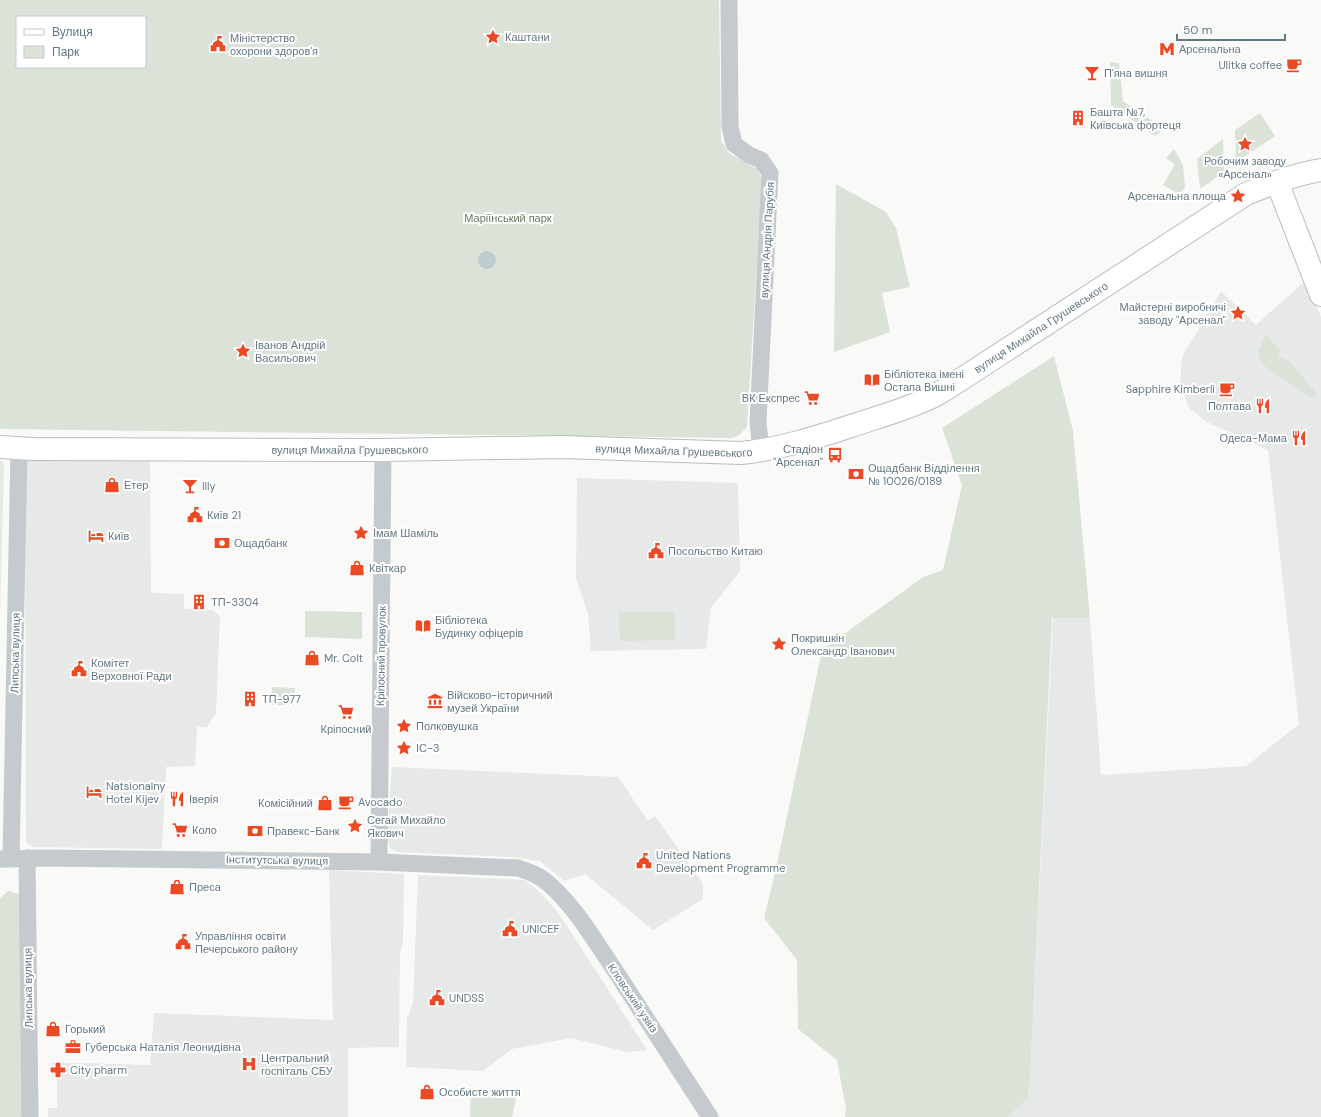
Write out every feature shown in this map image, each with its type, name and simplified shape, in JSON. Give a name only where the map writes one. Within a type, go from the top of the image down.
[{"type":"main road","name":"вулиця Михайла Грушевського","points":[[9,448],[383,450],[561,447],[741,453],[761,451],[826,434],[904,408],[934,396],[1246,194],[1307,172],[1321,170]]},
{"type":"main road","points":[[1277,182],[1321,295]]},
{"type":"street","name":"вулиця Андрія Парубія","points":[[729,0],[730,127],[734,144],[749,155],[761,160],[770,172],[758,422],[761,451]]},
{"type":"street","name":"Липська вулиця","points":[[9,448],[13,859],[30,1117]]},
{"type":"street","name":"Кріпосний провулок","points":[[379,862],[383,450]]},
{"type":"street","name":"Інститутська вулиця","points":[[13,859],[379,862],[518,868],[540,877],[549,884]]},
{"type":"street","name":"Кловський узвіз","points":[[549,884],[560,895],[597,944],[710,1117]]},
{"type":"shaded area","points":[[487,251],[493,254],[496,260],[493,266],[487,269],[481,266],[478,260],[481,254]]},
{"type":"shaded area","points":[[1306,280],[1321,317],[1321,1117],[1008,1117],[1028,1098],[1030,1079],[1053,618],[1090,618],[1101,775],[1246,766],[1299,724],[1268,450],[1207,422],[1189,408],[1180,384],[1182,357],[1221,291],[1256,325]]},
{"type":"shaded area","points":[[31,458],[150,461],[151,593],[184,594],[184,609],[213,610],[220,616],[216,713],[207,727],[197,727],[195,766],[166,767],[162,849],[34,847],[29,845],[26,841],[25,464],[27,460]]},
{"type":"shaded area","points":[[0,460],[4,466],[0,618]]},
{"type":"shaded area","points":[[577,478],[738,483],[740,571],[711,608],[706,649],[591,651],[588,614],[576,578]]},
{"type":"shaded area","points":[[392,767],[618,777],[648,821],[655,816],[703,884],[703,899],[653,930],[585,874],[564,881],[540,861],[511,857],[398,852],[390,848],[387,836]]},
{"type":"shaded area","name":"Центральний госпіталь СБУ","points":[[329,870],[404,874],[403,942],[400,953],[399,1047],[348,1048],[348,1117],[48,1117],[48,1108],[57,1108],[57,1074],[53,1071],[52,1063],[150,1065],[154,1013],[333,1020]]},
{"type":"shaded area","points":[[418,875],[525,880],[542,894],[560,915],[647,1050],[627,1052],[571,1038],[512,1049],[483,1071],[406,1067],[407,1018],[413,1003]]},
{"type":"green space","name":"Маріїнський парк","points":[[0,0],[719,0],[721,141],[729,153],[757,169],[762,180],[747,427],[738,436],[731,438],[0,429]]},
{"type":"green space","points":[[1110,62],[1119,63],[1123,101],[1164,129],[1155,136],[1111,105]]},
{"type":"green space","points":[[1260,113],[1275,136],[1236,162],[1235,130]]},
{"type":"green space","points":[[1223,139],[1224,172],[1200,189],[1197,159]]},
{"type":"green space","points":[[1174,149],[1183,165],[1185,188],[1179,194],[1163,185],[1175,164],[1166,158]]},
{"type":"green space","points":[[836,184],[886,212],[896,228],[910,287],[882,293],[890,332],[834,352]]},
{"type":"green space","points":[[1266,335],[1280,350],[1278,356],[1290,362],[1317,394],[1313,399],[1263,365],[1259,357],[1259,350]]},
{"type":"green space","points":[[1054,356],[1073,431],[1090,618],[1052,618],[1028,1098],[1008,1117],[845,1117],[846,1109],[837,1060],[798,1029],[797,960],[764,918],[775,873],[822,650],[923,577],[943,570],[962,485],[942,428]]},
{"type":"green space","points":[[305,611],[362,612],[362,639],[305,637]]},
{"type":"green space","points":[[619,612],[675,612],[675,640],[620,641]]},
{"type":"green space","points":[[272,687],[295,688],[294,705],[271,705]]},
{"type":"green space","points":[[8,891],[24,896],[30,1117],[0,1117],[0,898]]},
{"type":"green space","points":[[471,1089],[518,1090],[512,1117],[470,1117]]},
{"type":"place","name":"Каштани","points":[[493,37]]},
{"type":"place","name":"Міністерство охорони здоров'я","points":[[218,44]]},
{"type":"place","name":"Арсенальна","points":[[1167,49]]},
{"type":"place","name":"Ulitka coffee","points":[[1294,65]]},
{"type":"place","name":"П'яна вишня","points":[[1092,73]]},
{"type":"place","name":"Башта №7, Київська фортеця","points":[[1078,118]]},
{"type":"place","name":"Робочим заводу «Арсенал»","points":[[1245,144]]},
{"type":"place","name":"Арсенальна площа","points":[[1238,196]]},
{"type":"place","name":"Майстерні виробничі заводу \"Арсенал\"","points":[[1238,313]]},
{"type":"place","name":"Іванов Андрій Васильович","points":[[243,351]]},
{"type":"place","name":"Бібліотека імені Остапа Вишні","points":[[872,380]]},
{"type":"place","name":"Sapphire Kimberli","points":[[1227,389]]},
{"type":"place","name":"ВК Експрес","points":[[812,398]]},
{"type":"place","name":"Полтава","points":[[1263,406]]},
{"type":"place","name":"Одеса-Мама","points":[[1299,438]]},
{"type":"place","name":"Стадіон \"Арсенал\"","points":[[835,455]]},
{"type":"place","name":"Ощадбанк Відділення № 10026/0189","points":[[856,474]]},
{"type":"place","name":"Етер","points":[[112,485]]},
{"type":"place","name":"Illy","points":[[190,486]]},
{"type":"place","name":"Київ 21","points":[[195,515]]},
{"type":"place","name":"Імам Шаміль","points":[[361,533]]},
{"type":"place","name":"Київ","points":[[96,536]]},
{"type":"place","name":"Ощадбанк","points":[[222,543]]},
{"type":"place","name":"Посольство Китаю","points":[[656,551]]},
{"type":"place","name":"Квіткар","points":[[357,568]]},
{"type":"place","name":"ТП-3304","points":[[199,602]]},
{"type":"place","name":"Бібліотека Будинку офіцерів","points":[[423,626]]},
{"type":"place","name":"Покришкін Олександр Іванович","points":[[779,644]]},
{"type":"place","name":"Mr. Colt","points":[[312,658]]},
{"type":"place","name":"Комітет Верховної Ради","points":[[79,669]]},
{"type":"place","name":"ТП-977","points":[[250,699]]},
{"type":"place","name":"Війсково-історичний музей України","points":[[435,701]]},
{"type":"place","name":"Кріпосний","points":[[346,712]]},
{"type":"place","name":"Полковушка","points":[[404,726]]},
{"type":"place","name":"ІС-3","points":[[404,748]]},
{"type":"place","name":"Natsionalny Hotel Kijev","points":[[94,792]]},
{"type":"place","name":"Іверія","points":[[177,799]]},
{"type":"place","name":"Avocado","points":[[346,802]]},
{"type":"place","name":"Комісійний","points":[[325,803]]},
{"type":"place","name":"Сегай Михайло Якович","points":[[355,826]]},
{"type":"place","name":"Коло","points":[[180,830]]},
{"type":"place","name":"Правекс-Банк","points":[[255,831]]},
{"type":"place","name":"United Nations Development Programme","points":[[644,861]]},
{"type":"place","name":"Преса","points":[[177,887]]},
{"type":"place","name":"UNICEF","points":[[510,929]]},
{"type":"place","name":"Управління освіти Печерського району","points":[[183,942]]},
{"type":"place","name":"UNDSS","points":[[437,998]]},
{"type":"place","name":"Горький","points":[[53,1029]]},
{"type":"place","name":"Губерська Наталія Леонидівна","points":[[73,1047]]},
{"type":"place","name":"Центральний госпіталь СБУ","points":[[249,1064]]},
{"type":"place","name":"City pharm","points":[[58,1070]]},
{"type":"place","name":"Особисте життя","points":[[427,1092]]}]
